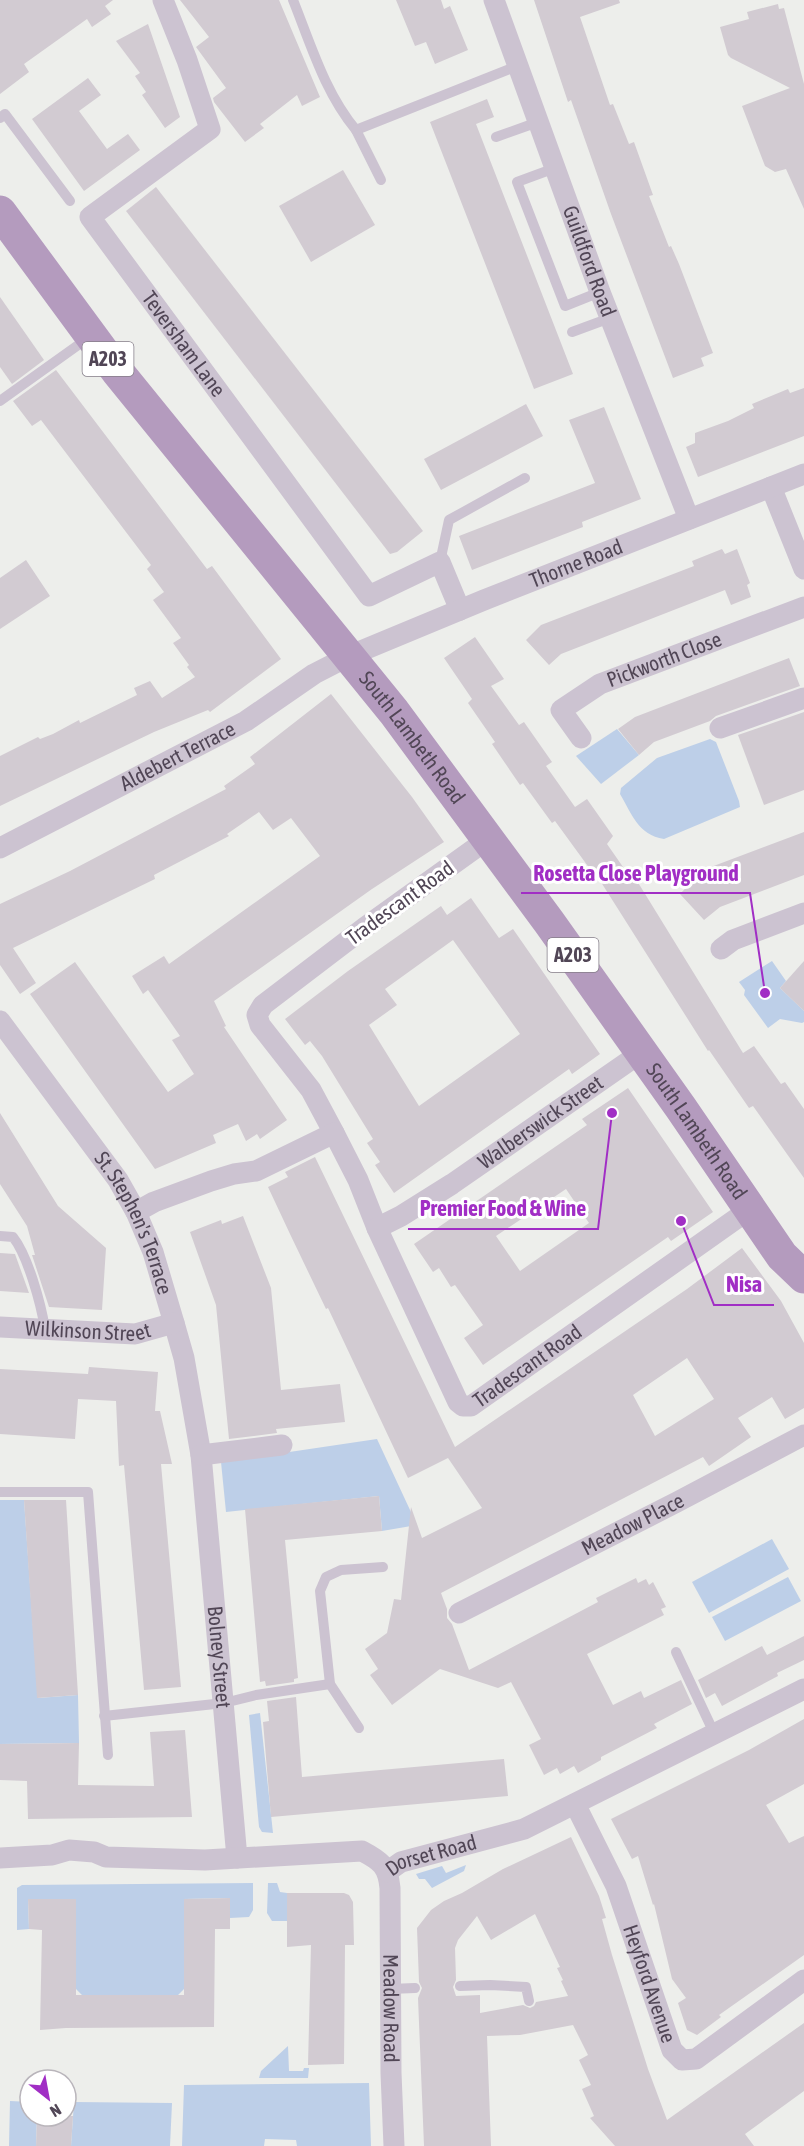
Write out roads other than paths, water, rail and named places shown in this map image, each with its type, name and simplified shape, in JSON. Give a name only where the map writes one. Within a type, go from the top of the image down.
[{"type":"highway","name":"South Lambeth Road","points":[[0,212],[91,336],[248,535],[394,712],[642,1052],[782,1256],[804,1277]]},
{"type":"street","name":"Teversham Lane","points":[[163,0],[188,60],[210,129],[90,217],[369,596],[440,562]]},
{"type":"street","name":"Guildford Road","points":[[494,0],[600,292],[688,519]]},
{"type":"street","name":"Thorne Road","points":[[349,656],[804,474]]},
{"type":"street","points":[[771,487],[804,569]]},
{"type":"street","points":[[440,562],[460,610]]},
{"type":"street","name":"Pickworth Close","points":[[581,738],[561,710],[600,684],[804,607]]},
{"type":"street","name":"Aldebert Terrace","points":[[0,848],[246,721],[314,674],[349,656]]},
{"type":"street","points":[[720,728],[804,698]]},
{"type":"street","name":"Tradescant Road","points":[[488,839],[355,934],[263,1005],[257,1015],[260,1025],[311,1090],[334,1132],[458,1402],[463,1406],[471,1406],[750,1209]]},
{"type":"street","points":[[721,949],[733,940],[804,913]]},
{"type":"street","name":"St. Stephen's Terrace","points":[[0,1021],[118,1180],[136,1212],[153,1252],[184,1358],[201,1455]]},
{"type":"street","name":"Walberswick Street","points":[[377,1228],[452,1185],[642,1052]]},
{"type":"street","points":[[136,1212],[154,1202],[211,1181],[234,1174],[256,1171],[334,1132]]},
{"type":"street","name":"Wilkinson Street","points":[[0,1327],[135,1334],[174,1323]]},
{"type":"street","name":"Meadow Place","points":[[459,1613],[804,1435]]},
{"type":"street","points":[[201,1455],[282,1445]]},
{"type":"street","name":"Bolney Street","points":[[201,1455],[237,1858]]},
{"type":"street","name":"Dorset Road","points":[[0,1858],[52,1855],[69,1850],[94,1852],[106,1857],[206,1860],[362,1851],[380,1860],[387,1872],[401,1862],[518,1832],[804,1689]]},
{"type":"street","name":"Heyford Avenue","points":[[575,1804],[615,1887],[672,2050],[682,2060],[696,2059],[804,1980]]},
{"type":"street","name":"Meadow Road","points":[[387,1872],[390,1888],[394,2146]]},
{"type":"lane","points":[[293,0],[331,94],[340,111],[356,130],[381,180]]},
{"type":"lane","points":[[356,130],[517,66]]},
{"type":"lane","points":[[0,118],[5,114],[70,201]]},
{"type":"lane","points":[[496,137],[538,122]]},
{"type":"lane","points":[[555,168],[517,182],[565,306],[600,292]]},
{"type":"lane","points":[[572,332],[610,318]]},
{"type":"lane","points":[[0,401],[91,336]]},
{"type":"lane","points":[[440,562],[449,520],[525,478]]},
{"type":"lane","points":[[0,1236],[13,1237],[20,1246],[42,1310],[45,1329]]},
{"type":"lane","points":[[0,1492],[88,1492],[108,1755]]},
{"type":"lane","points":[[359,1728],[330,1684],[320,1591],[326,1577],[341,1570],[383,1567]]},
{"type":"lane","points":[[676,1652],[715,1735]]},
{"type":"lane","points":[[104,1716],[224,1702],[330,1684]]},
{"type":"lane","points":[[460,1986],[526,1987],[528,2001]]},
{"type":"lane","points":[[390,1989],[415,1988]]},
{"type":"place","name":"Rosetta Close Playground","points":[[765,993]]},
{"type":"place","name":"Premier Food & Wine","points":[[612,1113]]},
{"type":"place","name":"Nisa","points":[[681,1221]]}]
